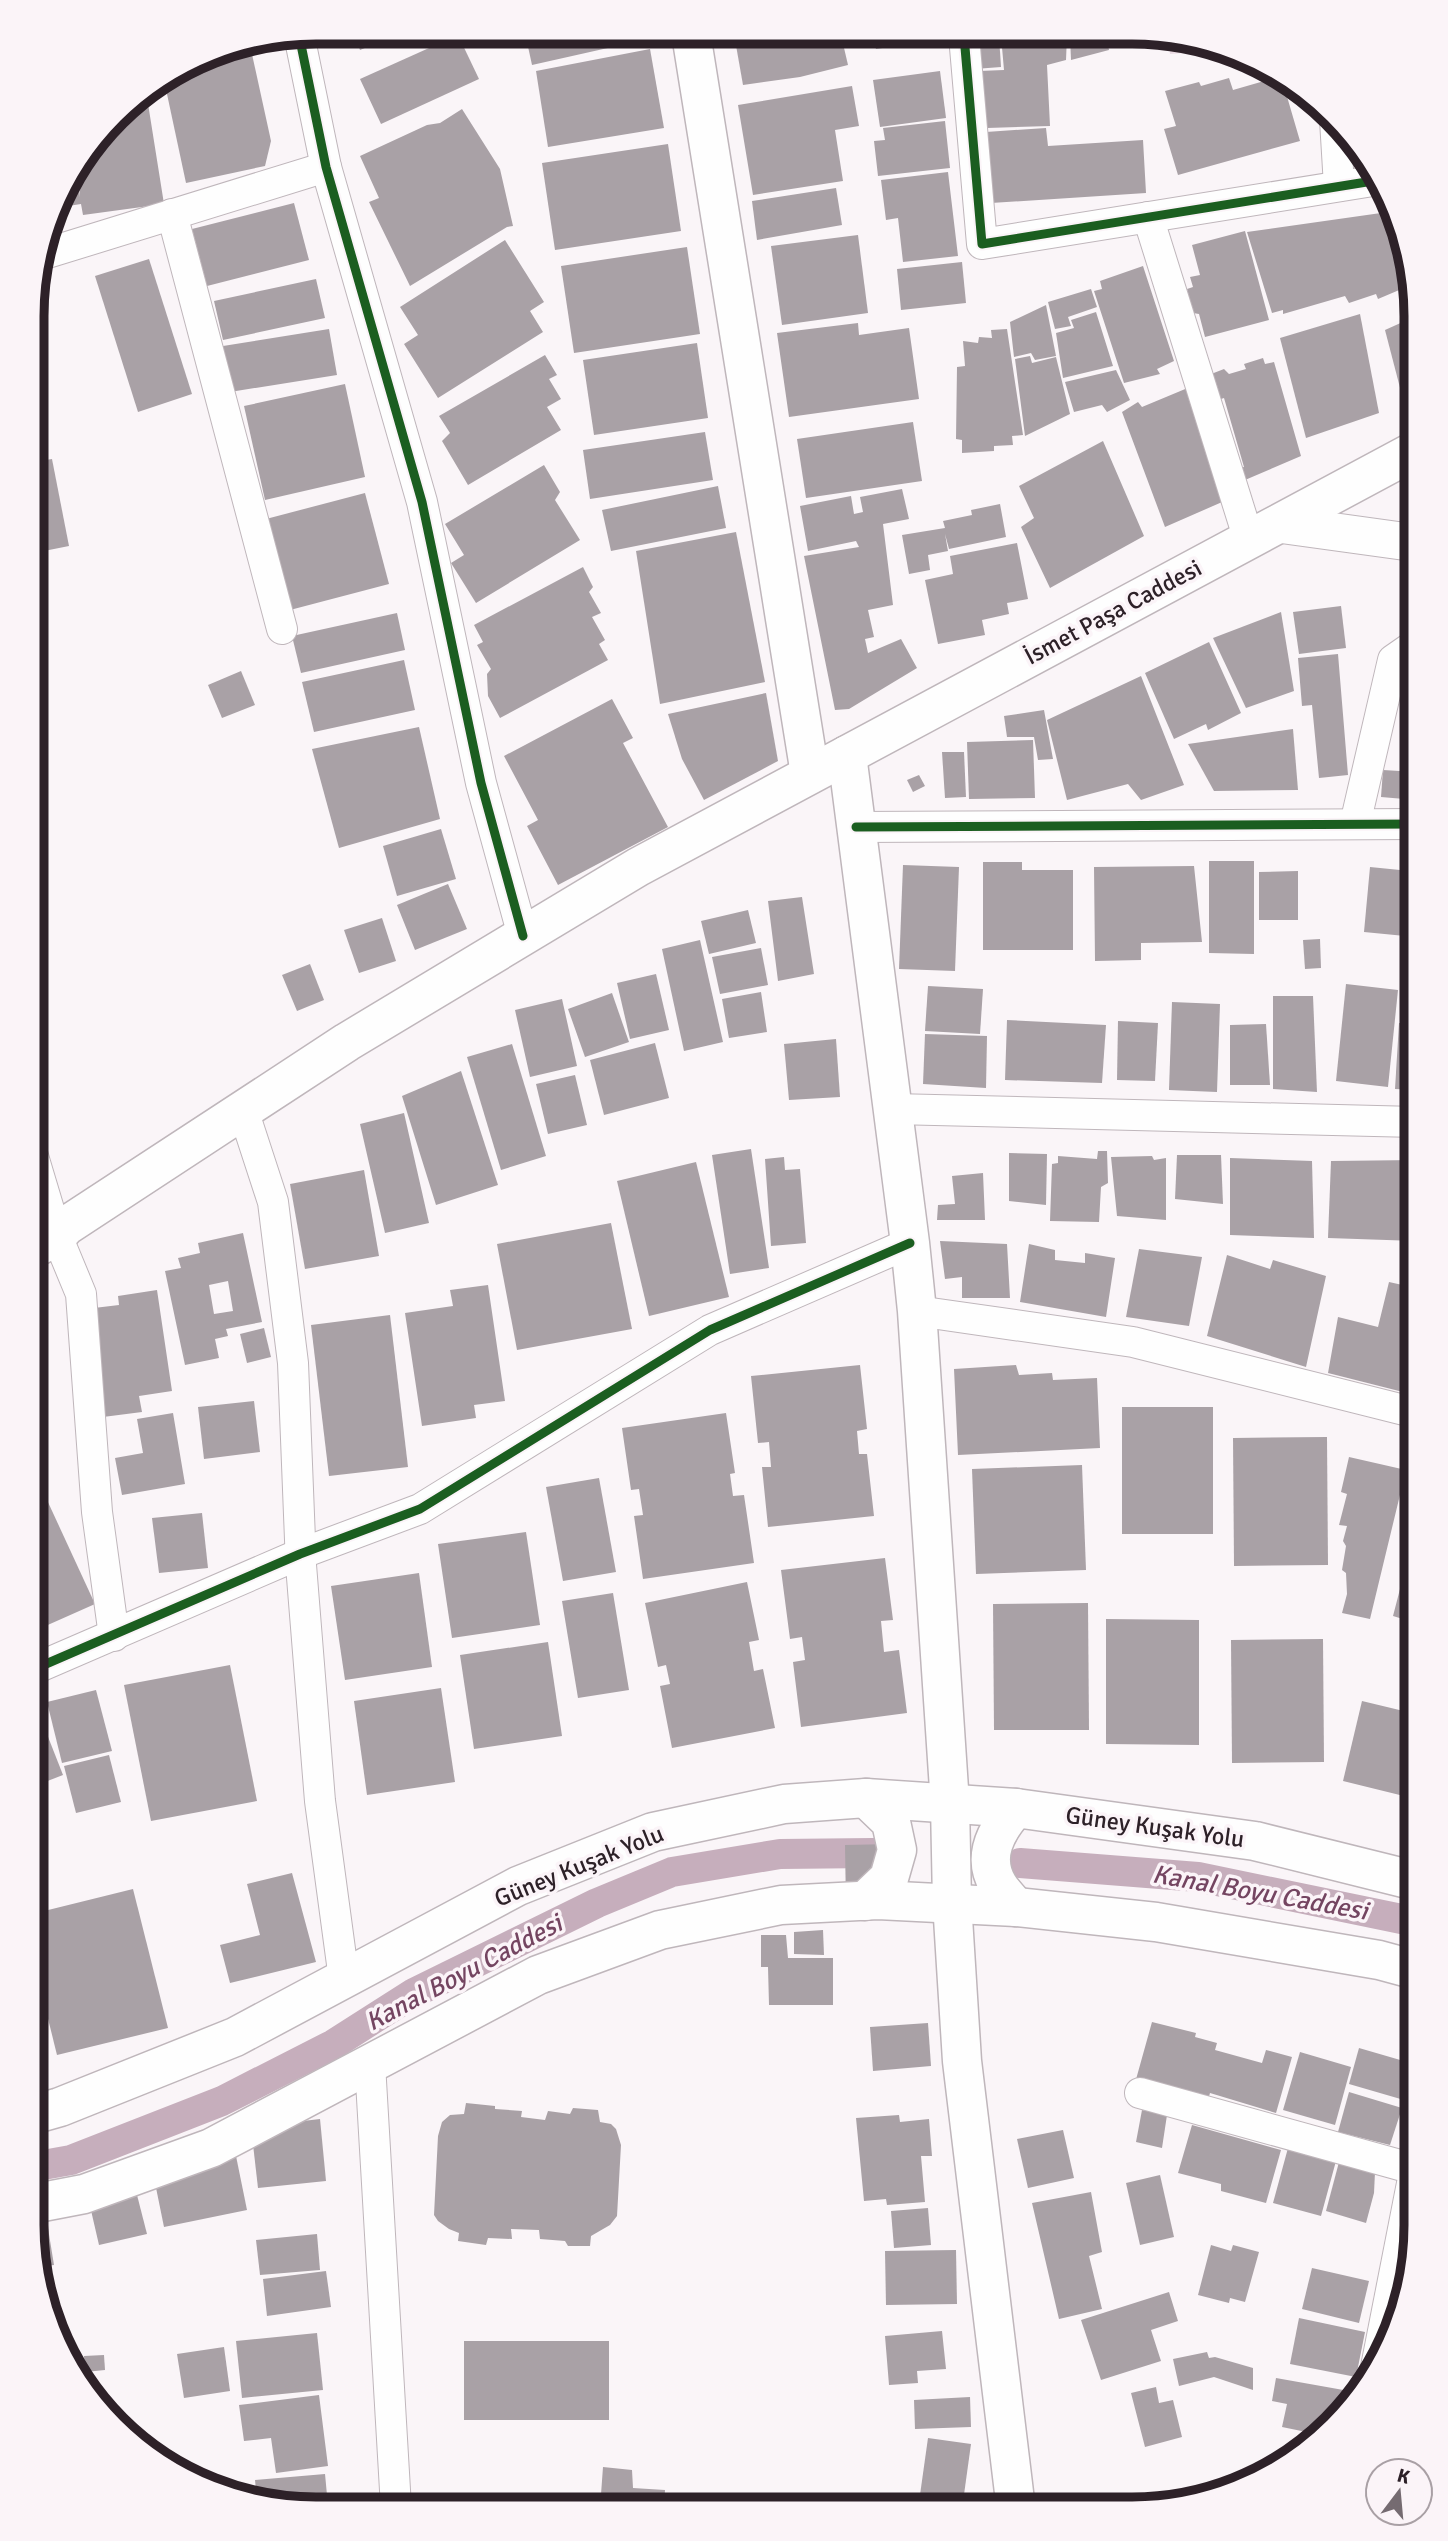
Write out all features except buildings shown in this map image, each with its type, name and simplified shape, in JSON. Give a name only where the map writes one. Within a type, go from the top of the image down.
[{"type":"main road","points":[[693,44],[810,774]]},
{"type":"main road","name":"İsmet Paşa Caddesi","points":[[45,1243],[66,1226],[348,1042],[638,867],[1404,456]]},
{"type":"main road","points":[[847,755],[917,1311],[950,1804],[952,1902],[962,2061],[1015,2497]]},
{"type":"main road","points":[[865,1901],[888,1878],[897,1850],[891,1822],[866,1798]]},
{"type":"main road","name":"Güney Kuşak Yolu","points":[[44,2112],[235,2037],[518,1886],[653,1832],[784,1804],[866,1798],[1016,1808],[1255,1841],[1404,1878]]},
{"type":"main road","points":[[1016,1808],[998,1827],[990,1855],[996,1883],[1016,1907]]},
{"type":"main road","points":[[44,2202],[84,2194],[211,2147],[538,1975],[660,1930],[781,1905],[865,1901],[952,1902],[1016,1907],[1156,1922],[1379,1960],[1404,1967]]},
{"type":"street","points":[[301,44],[326,167],[422,502],[481,783],[523,936]]},
{"type":"street","points":[[965,44],[982,244],[1369,182]]},
{"type":"street","points":[[1336,135],[1339,186]]},
{"type":"street","points":[[52,252],[326,167]]},
{"type":"street","points":[[172,214],[282,629]]},
{"type":"street","points":[[1147,217],[1264,532],[1404,542]]},
{"type":"street","points":[[1355,824],[1393,660],[1404,653]]},
{"type":"street","points":[[856,827],[1404,824]]},
{"type":"street","points":[[893,1109],[1404,1122]]},
{"type":"street","points":[[243,1110],[273,1202],[293,1363],[300,1554],[320,1801],[344,1979]]},
{"type":"street","points":[[45,1243],[81,1294],[97,1512],[114,1636]]},
{"type":"street","points":[[44,1665],[300,1554],[420,1509],[710,1329],[910,1243]]},
{"type":"street","points":[[917,1311],[1133,1342],[1404,1410]]},
{"type":"street","points":[[370,2064],[395,2497]]},
{"type":"street","points":[[1140,2094],[1404,2163]]},
{"type":"street","points":[[1383,2331],[1404,2223]]},
{"type":"shaded area","points":[[1169,46],[1198,52],[1170,54]]},
{"type":"waterway","name":"Kanal Boyu Caddesi","points":[[44,2165],[71,2160],[222,2101],[334,2044],[414,1993],[597,1903],[672,1872],[780,1854],[873,1853]]},
{"type":"waterway","name":"Kanal Boyu Caddesi","points":[[1020,1863],[1198,1877],[1404,1920]]},
{"type":"cycle path","points":[[301,44],[326,167],[422,502],[481,783],[523,936]]},
{"type":"cycle path","points":[[965,44],[982,244],[1369,182]]},
{"type":"cycle path","points":[[856,827],[1404,824]]},
{"type":"cycle path","points":[[44,1665],[300,1554],[420,1509],[710,1330],[910,1243]]}]
